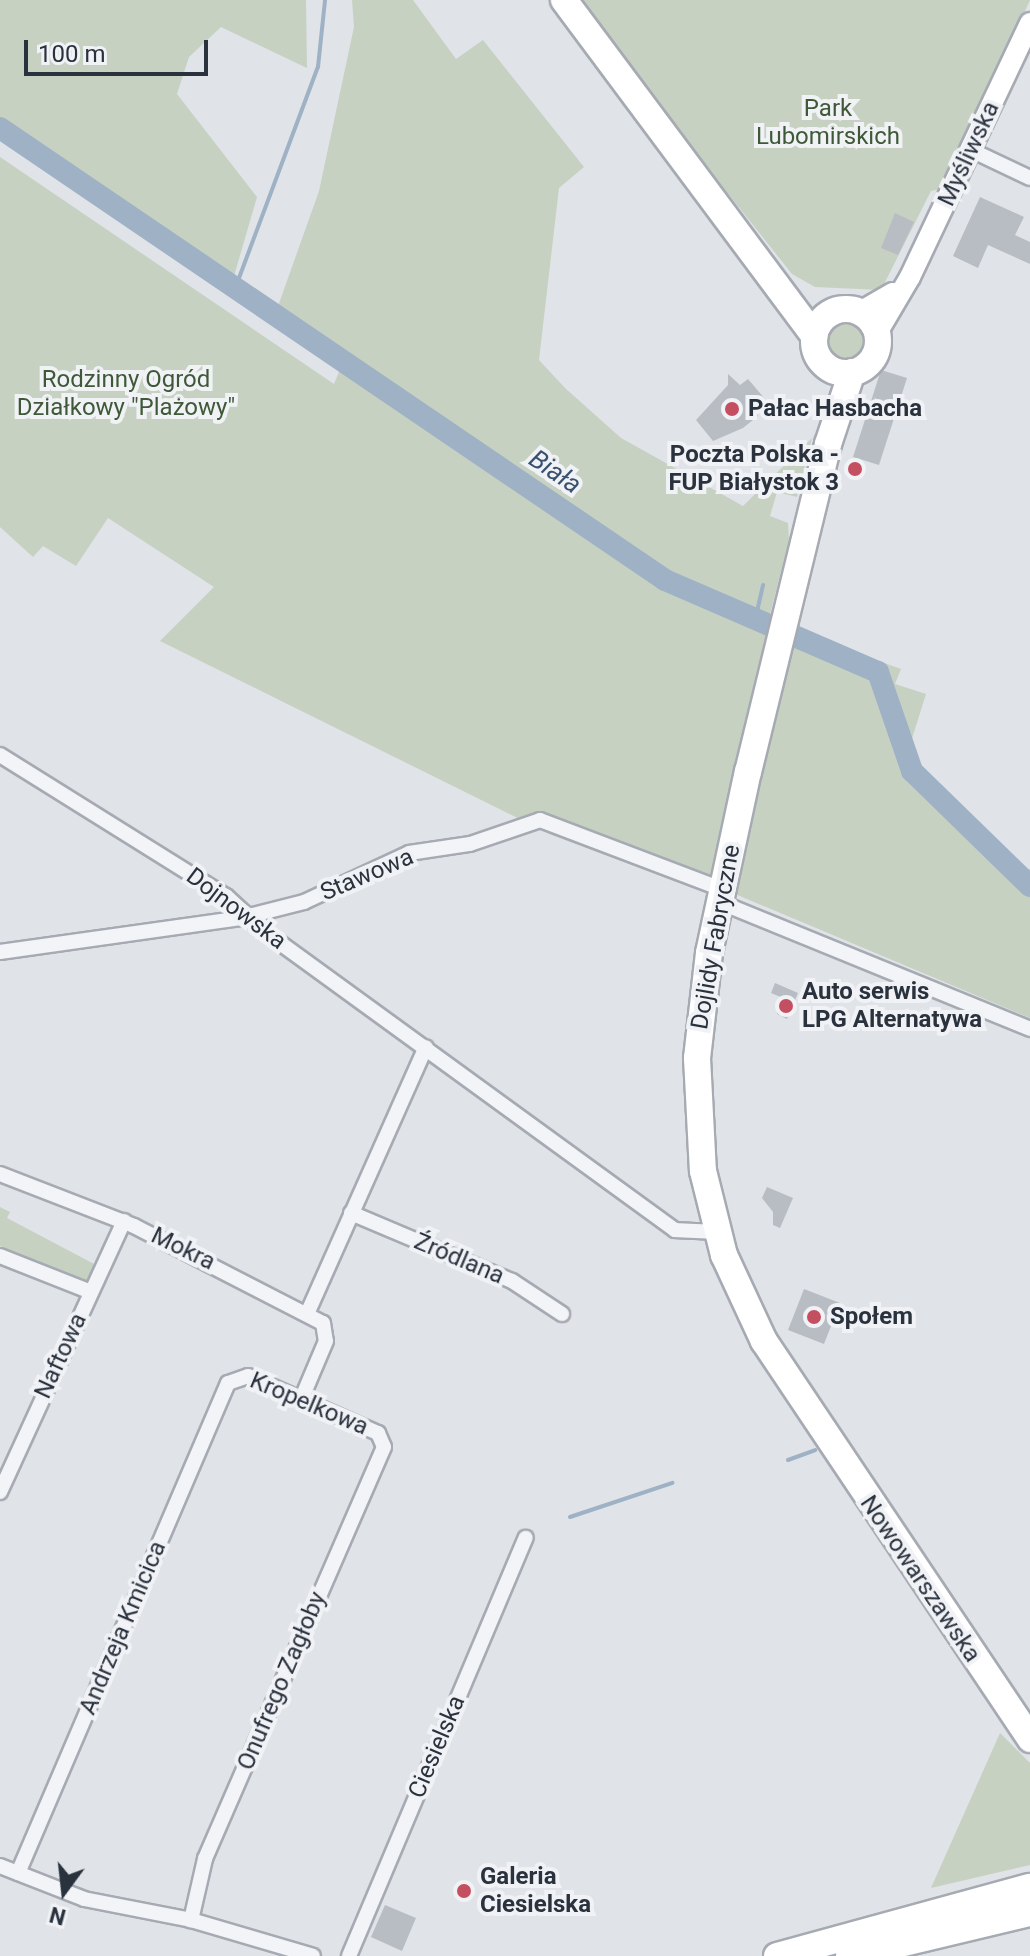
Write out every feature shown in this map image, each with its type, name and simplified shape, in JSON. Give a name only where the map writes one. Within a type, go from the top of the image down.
[{"type":"highway","points":[[564,0],[777,284],[821,325]]},
{"type":"highway","points":[[860,312],[877,333],[874,355],[840,369],[817,354],[821,325],[860,312]]},
{"type":"highway","name":"Dojlidy Fabryczne","points":[[838,1456],[764,1341],[716,1232],[703,1171],[697,1058],[721,896],[828,444],[840,369]]},
{"type":"highway","name":"Nowowarszawska","points":[[838,1456],[1030,1739]]},
{"type":"highway","name":"Nowowarszawska","points":[[1002,1701],[1030,1723]]},
{"type":"highway","points":[[777,1956],[1030,1887]]},
{"type":"highway","points":[[849,1956],[1030,1913]]},
{"type":"street","name":"Myśliwska","points":[[877,333],[906,284],[1030,23]]},
{"type":"street","points":[[971,150],[1030,178]]},
{"type":"street","points":[[860,312],[906,284]]},
{"type":"street","name":"Dojnowska","points":[[0,755],[248,915],[675,1230],[716,1232]]},
{"type":"street","name":"Stawowa","points":[[0,952],[135,938],[304,902],[409,853],[470,844],[540,820],[1030,1029]]},
{"type":"street","points":[[301,1400],[326,1329],[307,1314],[426,1047]]},
{"type":"street","name":"Mokra","points":[[0,1174],[124,1221],[307,1314]]},
{"type":"street","name":"Źródlana","points":[[351,1213],[512,1281],[562,1314]]},
{"type":"street","name":"Naftowa","points":[[0,1492],[124,1221]]},
{"type":"street","points":[[0,1256],[91,1292]]},
{"type":"street","name":"Kropelkowa","points":[[228,1383],[242,1375],[378,1433],[384,1447]]},
{"type":"street","name":"Andrzeja Kmicica","points":[[18,1873],[228,1383]]},
{"type":"street","name":"Onufrego Zagłoby","points":[[191,1920],[205,1859],[384,1447]]},
{"type":"street","name":"Ciesielska","points":[[349,1956],[526,1538]]},
{"type":"street","points":[[0,1866],[84,1899],[191,1920],[313,1956]]},
{"type":"green space","points":[[0,0],[306,0],[307,68],[221,27],[189,57],[177,94],[257,197],[232,283],[0,127]]},
{"type":"green space","name":"Rodzinny Ogród Działkowy \"Plażowy\"","points":[[352,0],[413,0],[456,59],[483,40],[584,167],[559,188],[539,360],[565,388],[621,438],[743,506],[812,438],[797,497],[777,492],[770,516],[788,523],[789,540],[768,622],[901,669],[895,684],[926,694],[910,745],[915,770],[1010,867],[1030,869],[1030,1018],[728,891],[709,894],[552,835],[160,641],[214,587],[108,518],[76,566],[43,546],[33,557],[0,527],[0,157],[334,384],[346,355],[277,309],[319,191],[354,27]]},
{"type":"green space","name":"Park Lubomirskich","points":[[574,0],[1030,0],[945,188],[931,191],[881,290],[815,287],[792,274]]},
{"type":"green space","points":[[845,319],[861,325],[867,341],[861,357],[845,363],[829,357],[823,341],[829,325]]},
{"type":"green space","points":[[0,1207],[10,1212],[7,1218],[96,1265],[86,1283],[0,1246]]},
{"type":"green space","points":[[1000,1733],[1030,1763],[1030,1865],[931,1888]]},
{"type":"building","points":[[980,197],[1024,217],[1015,235],[1030,242],[1030,264],[988,245],[978,268],[953,256]]},
{"type":"building","points":[[895,213],[914,222],[898,255],[881,248]]},
{"type":"building","points":[[881,370],[907,378],[879,465],[853,457]]},
{"type":"building","name":"Pałac Hasbacha","points":[[728,374],[740,385],[748,379],[765,399],[754,408],[758,416],[743,428],[713,441],[696,420],[728,385]]},
{"type":"building","name":"Auto serwis LPG Alternatywa","points":[[775,983],[798,993],[787,1019],[777,1014],[783,998],[771,993]]},
{"type":"building","points":[[767,1187],[793,1198],[780,1228],[773,1225],[773,1212],[762,1198]]},
{"type":"building","name":"Społem","points":[[804,1289],[840,1303],[824,1344],[788,1330]]},
{"type":"building","points":[[385,1905],[416,1918],[402,1951],[371,1937]]},
{"type":"waterway","points":[[236,286],[318,67],[325,0]]},
{"type":"waterway","name":"Biała","points":[[0,128],[665,580],[878,672],[912,771],[1030,886]]},
{"type":"waterway","points":[[755,620],[763,585]]},
{"type":"waterway","points":[[788,1460],[815,1450]]},
{"type":"waterway","points":[[570,1517],[672,1483]]},
{"type":"place","name":"Pałac Hasbacha","points":[[732,409]]},
{"type":"place","name":"Poczta Polska - FUP Białystok 3","points":[[855,469]]},
{"type":"place","name":"Auto serwis LPG Alternatywa","points":[[786,1006]]},
{"type":"place","name":"Społem","points":[[814,1317]]},
{"type":"place","name":"Galeria Ciesielska","points":[[464,1891]]}]
